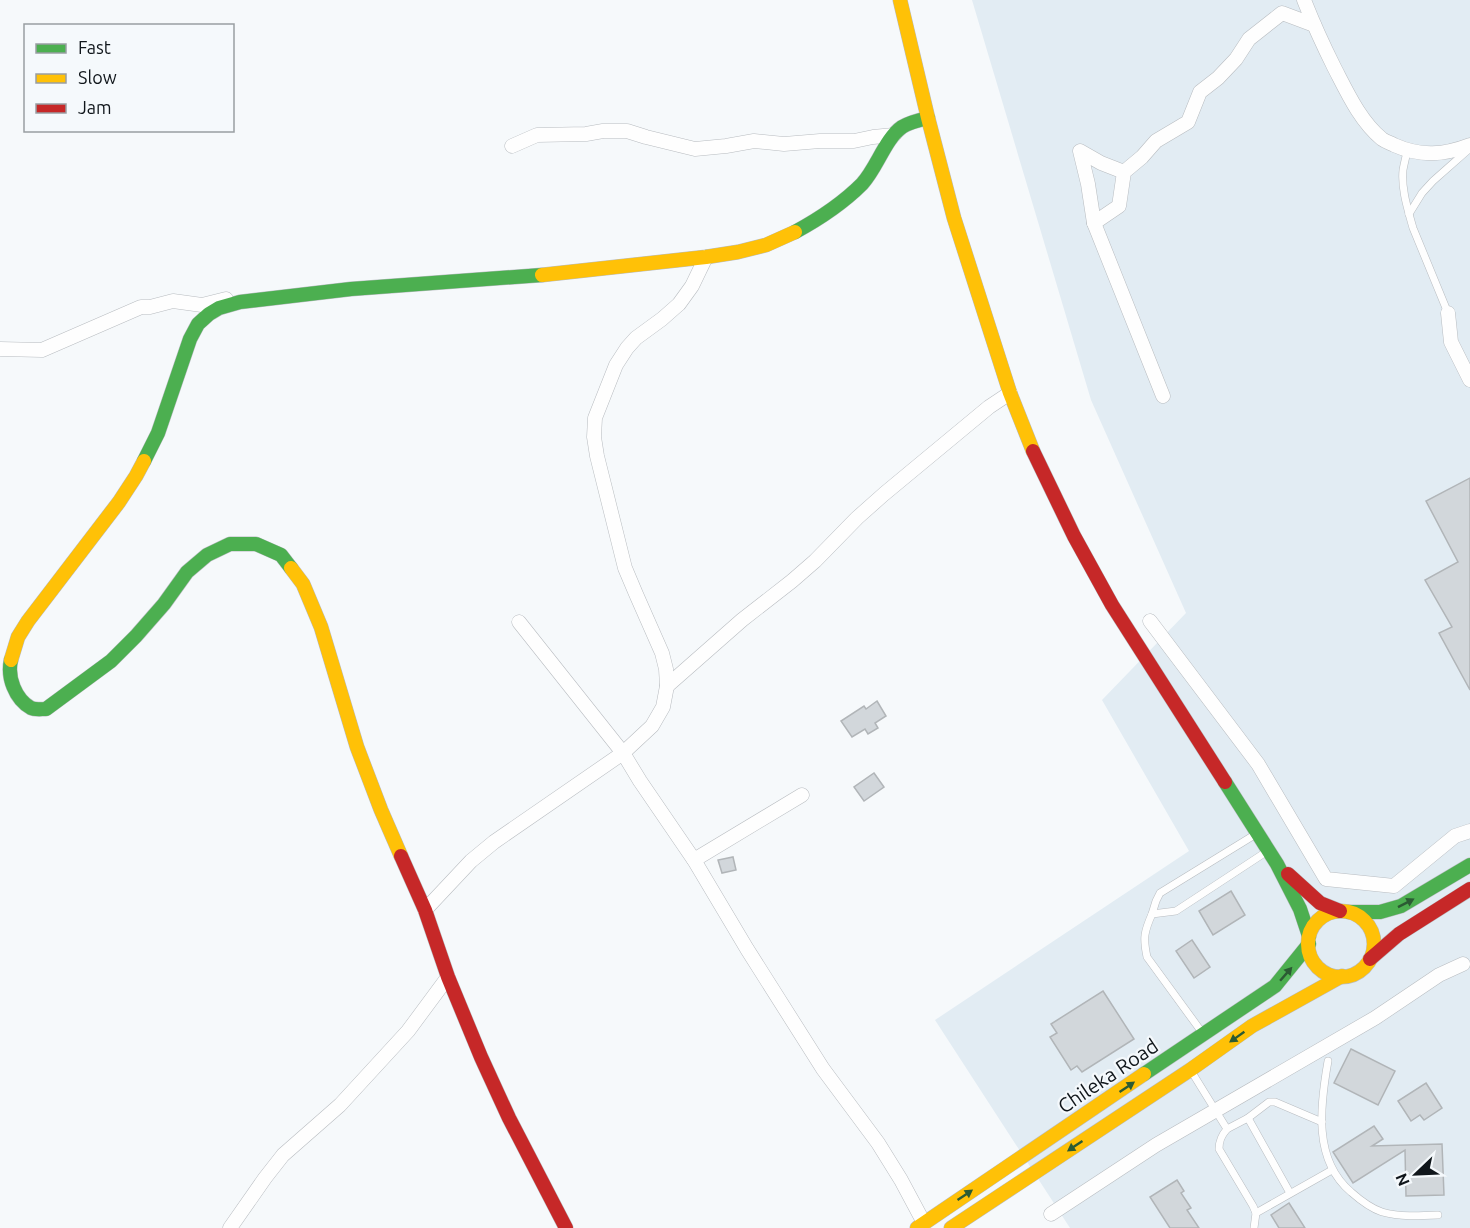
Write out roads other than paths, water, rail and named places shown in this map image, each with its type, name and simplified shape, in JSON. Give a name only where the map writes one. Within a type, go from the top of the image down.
[{"type":"main road","points":[[900,0],[954,218],[1010,393],[1038,463],[1074,536],[1112,605],[1277,864],[1300,909],[1309,940],[1310,953],[1325,972],[1342,976]]},
{"type":"main road","points":[[566,1228],[481,1058],[424,910],[357,747],[321,627],[303,584],[281,555],[256,544],[230,544],[207,555],[187,572],[164,604],[111,661],[46,709],[33,709],[20,699],[13,686],[9,668],[12,652],[28,621],[118,502],[140,469],[158,433],[190,339],[198,324],[219,308],[240,302],[360,288],[539,275],[706,256],[738,252],[766,245],[797,231],[837,206],[863,183],[878,162],[890,139],[901,128],[928,118]]},
{"type":"main road","points":[[1277,864],[1320,903],[1357,915],[1369,926],[1374,943],[1370,960]]},
{"type":"main road","name":"Chileka Road","points":[[921,1226],[1275,986],[1297,960],[1317,921],[1324,915],[1345,911],[1380,912],[1401,906],[1470,865]]},
{"type":"main road","name":"Chileka Road","points":[[951,1228],[1190,1070],[1252,1026],[1342,976],[1358,972],[1399,934],[1470,889]]},
{"type":"street","points":[[1304,0],[1344,87],[1362,118],[1383,140],[1407,151],[1442,154],[1470,147]]},
{"type":"street","points":[[1095,222],[1119,206],[1124,172],[1156,141],[1188,122],[1200,92],[1230,66],[1249,39],[1282,13],[1314,25]]},
{"type":"street","points":[[512,146],[537,135],[586,134],[603,131],[627,131],[646,138],[695,149],[754,141],[784,144],[854,141],[894,135]]},
{"type":"street","points":[[1124,172],[1101,163],[1080,150],[1095,222],[1163,396]]},
{"type":"street","points":[[424,910],[494,842],[623,753],[652,726],[663,707],[668,686],[666,669],[662,653],[626,568],[618,540],[597,456],[594,437],[595,418],[616,365],[627,348],[636,338],[679,304],[692,286],[706,256]]},
{"type":"street","points":[[0,349],[42,350],[141,307],[173,301],[202,305],[225,299],[240,302]]},
{"type":"street","points":[[1448,313],[1451,342],[1470,380]]},
{"type":"street","points":[[668,686],[742,620],[800,574],[884,494],[1010,393]]},
{"type":"street","points":[[1150,621],[1258,764],[1326,879],[1394,886],[1455,836],[1470,831]]},
{"type":"street","points":[[519,622],[623,753],[694,860],[823,1069],[890,1161],[921,1226]]},
{"type":"street","points":[[694,860],[802,795]]},
{"type":"street","points":[[1051,1214],[1156,1145],[1374,1018],[1439,975],[1463,964]]},
{"type":"street","points":[[230,1228],[284,1155],[340,1105],[408,1031],[448,977]]},
{"type":"lane","points":[[1409,214],[1422,193],[1470,147]]},
{"type":"lane","points":[[1407,151],[1403,172],[1409,214],[1448,313]]},
{"type":"lane","points":[[1204,1035],[1147,957],[1144,944],[1145,930],[1160,892],[1258,832]]},
{"type":"lane","points":[[1152,914],[1176,911],[1268,851]]},
{"type":"lane","points":[[1328,1061],[1322,1095],[1323,1144],[1332,1170],[1341,1184],[1362,1202],[1382,1212],[1404,1216],[1438,1215]]},
{"type":"lane","points":[[1190,1070],[1227,1130]]},
{"type":"lane","points":[[1254,1228],[1256,1213],[1254,1206],[1220,1149],[1223,1134],[1269,1102],[1275,1102],[1322,1122]]},
{"type":"lane","points":[[1248,1118],[1290,1193]]},
{"type":"lane","points":[[1256,1213],[1332,1170]]}]
